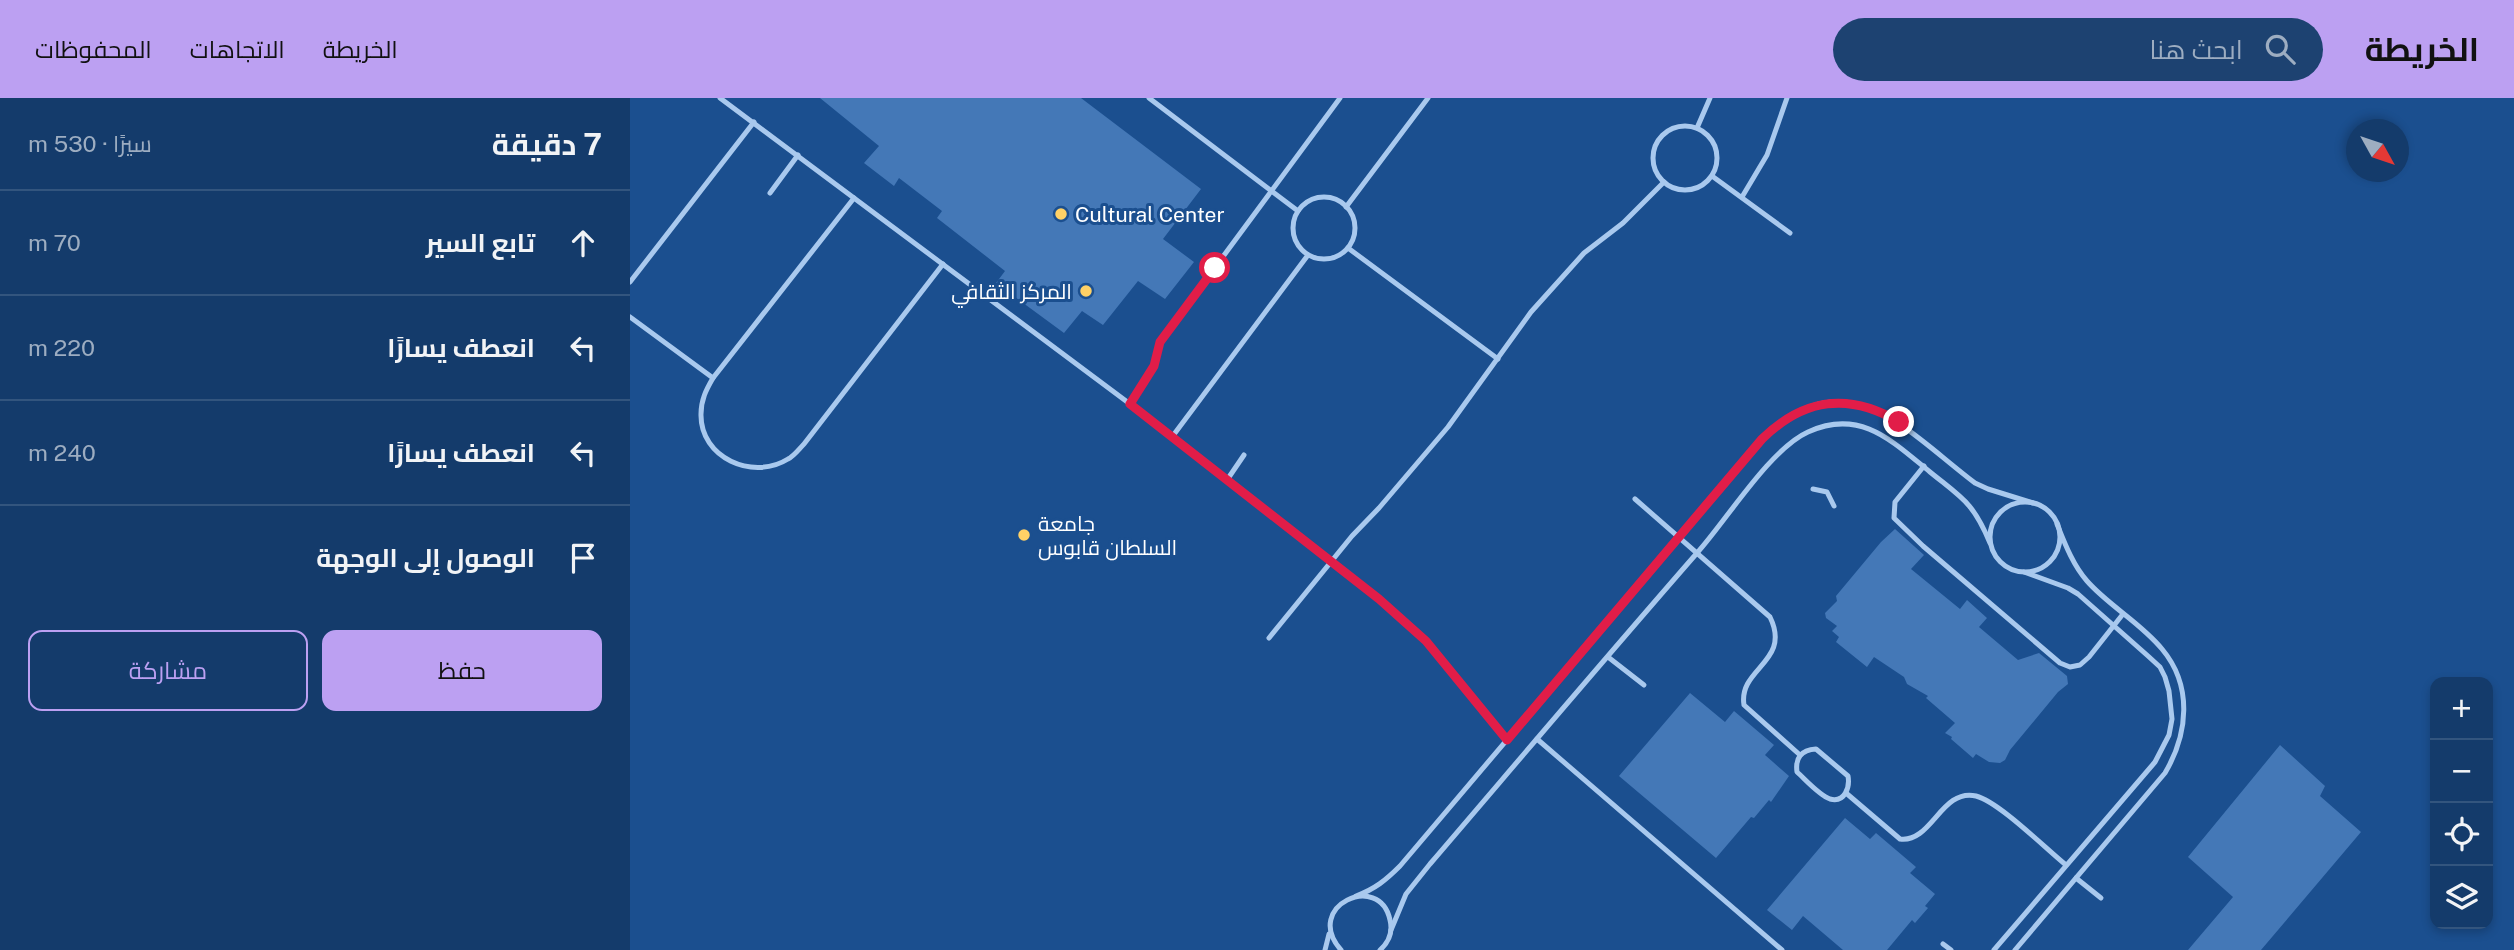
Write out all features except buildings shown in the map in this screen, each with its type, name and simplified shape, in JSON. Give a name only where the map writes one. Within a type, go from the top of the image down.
[{"type":"lane","points":[[720,98],[1130,404],[1379,599],[1426,641],[1507,740]]},
{"type":"lane","points":[[1149,98],[1298,211]]},
{"type":"lane","points":[[1130,404],[1154,366],[1160,342],[1340,98]]},
{"type":"lane","points":[[1346,207],[1429,98]]},
{"type":"lane","points":[[1697,128],[1710,98]]},
{"type":"lane","points":[[1742,197],[1767,155],[1787,98]]},
{"type":"lane","points":[[630,282],[754,122]]},
{"type":"lane","points":[[1675,127],[1697,128],[1707,134],[1714,143],[1717,154],[1717,166],[1712,176],[1695,189],[1674,188],[1664,183],[1653,163],[1658,141],[1675,127]]},
{"type":"lane","points":[[770,193],[798,155]]},
{"type":"lane","points":[[1712,176],[1790,233]]},
{"type":"lane","points":[[1269,638],[1352,536],[1448,427],[1531,312],[1584,253],[1623,223],[1664,183]]},
{"type":"lane","points":[[1327,197],[1346,207],[1351,214],[1355,231],[1348,248],[1329,259],[1318,259],[1298,247],[1293,235],[1293,222],[1306,203],[1327,197]]},
{"type":"lane","points":[[854,198],[713,378],[703,396],[701,415],[705,435],[716,452],[732,463],[751,468],[771,467],[789,459],[804,444],[943,264]]},
{"type":"lane","points":[[1348,248],[1498,359]]},
{"type":"lane","points":[[1172,437],[1308,255]]},
{"type":"lane","points":[[630,317],[713,378]]},
{"type":"lane","points":[[1325,950],[1330,924],[1338,906],[1379,886],[1400,866],[1762,439],[1779,423],[1797,412],[1832,403],[1852,404],[1884,412],[1975,483],[2000,494],[2033,503],[2052,515],[2088,582],[2160,646],[2171,660],[2180,680],[2184,725],[2176,754],[2165,773],[2015,950]]},
{"type":"lane","points":[[1380,950],[1390,936],[1406,894],[1698,553],[1769,464],[1790,443],[1808,432],[1827,426],[1850,424],[1865,426],[1896,442],[1969,503],[1981,522],[1994,554],[2002,564],[2012,570],[2068,587],[2160,667],[2169,691],[2172,719],[2169,735],[2155,762],[1994,950]]},
{"type":"lane","points":[[1227,480],[1244,455]]},
{"type":"lane","points":[[1924,466],[1895,502],[1894,519],[2060,663],[2070,667],[2080,665],[2123,614]]},
{"type":"lane","points":[[1812,489],[1827,492],[1834,506]]},
{"type":"lane","points":[[1635,499],[1770,617],[1777,630],[1775,647],[1744,689],[1744,705],[1800,755]]},
{"type":"lane","points":[[1990,543],[1990,531],[2002,510],[2022,502],[2033,503]]},
{"type":"lane","points":[[2024,572],[2036,570],[2054,556],[2059,535],[2057,524]]},
{"type":"lane","points":[[1608,657],[1644,685]]},
{"type":"lane","points":[[1537,739],[1782,950]]},
{"type":"lane","points":[[1807,750],[1816,750],[1848,776],[1850,785],[1846,793],[1838,799],[1829,799],[1797,772],[1796,763],[1800,755],[1807,750]]},
{"type":"lane","points":[[1846,793],[1900,839],[1909,840],[1920,834],[1948,804],[1965,796],[1975,796],[1992,803],[2066,865]]},
{"type":"lane","points":[[2076,877],[2101,898]]},
{"type":"lane","points":[[1356,896],[1366,896],[1384,906],[1390,916],[1391,930]]},
{"type":"lane","points":[[1330,924],[1334,943],[1341,950]]},
{"type":"lane","points":[[1943,944],[1951,950]]},
{"type":"place","name":"Cultural Center","points":[[1061,214]]},
{"type":"place","name":"المركز الثقافي","points":[[1086,291]]},
{"type":"place","name":"جامعة السلطان قابوس","points":[[1024,535]]},
{"type":"route","points":[[1215,268],[1160,342],[1154,366],[1130,404],[1379,599],[1426,641],[1507,740],[1762,439],[1779,423],[1812,406],[1832,403],[1867,407],[1884,412],[1899,422]]}]
